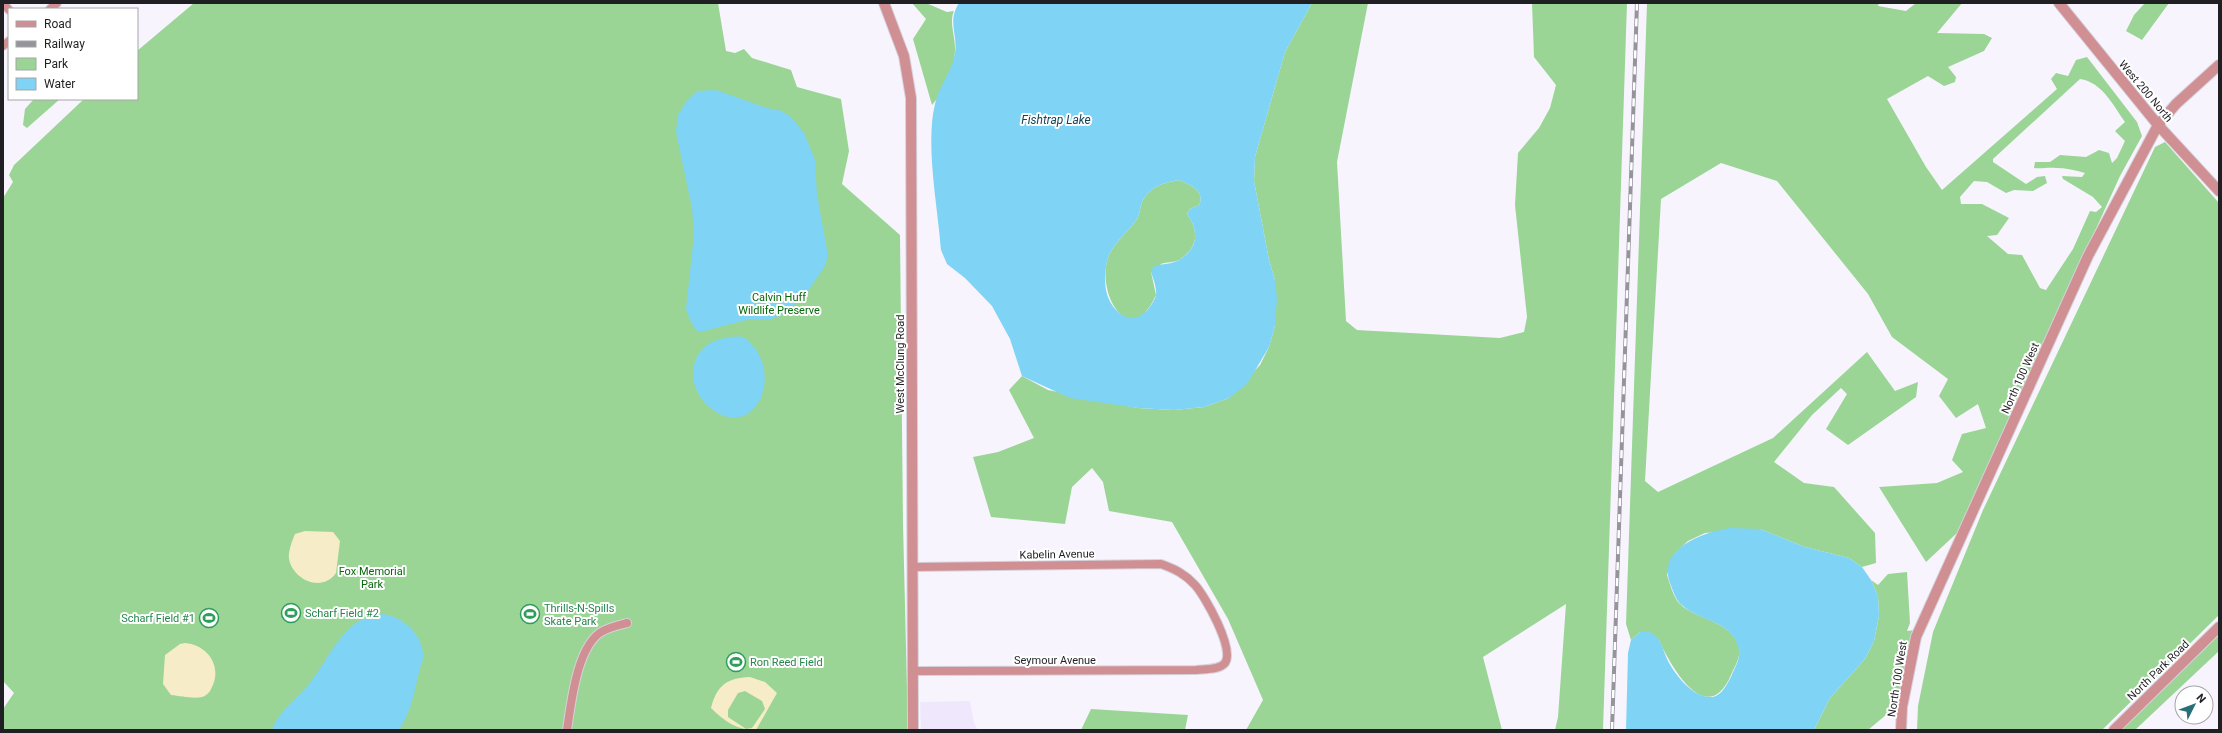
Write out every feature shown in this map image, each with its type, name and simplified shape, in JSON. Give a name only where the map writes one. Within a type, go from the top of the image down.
[{"type":"street","name":"West McClung Road","points":[[884,3],[904,56],[911,98],[913,730]]},
{"type":"street","name":"West 200 North","points":[[2059,3],[2158,125],[2219,191]]},
{"type":"street","name":"North 100 West","points":[[1901,730],[1902,707],[1916,637],[2088,256],[2158,125],[2176,104],[2219,65]]},
{"type":"street","name":"Kabelin Avenue","points":[[913,567],[1161,564],[1180,571],[1194,585],[1210,608],[1221,633],[1227,659],[1224,664],[1219,667],[1196,670]]},
{"type":"street","points":[[567,730],[574,685],[585,654],[602,631],[627,623]]},
{"type":"street","name":"North Park Road","points":[[2114,730],[2219,627]]},
{"type":"street","name":"Seymour Avenue","points":[[914,671],[1196,670]]},
{"type":"shaded area","points":[[970,701],[974,723],[978,730],[921,730],[920,702]]},
{"type":"green space","points":[[194,3],[718,3],[726,51],[735,53],[744,49],[752,58],[791,70],[797,87],[841,99],[849,151],[842,184],[900,235],[903,523],[908,730],[3,730],[3,709],[14,693],[3,681],[3,198],[13,182],[9,175],[14,165],[83,100],[138,100],[138,50]]},
{"type":"green space","points":[[912,3],[926,3],[947,12],[954,11],[952,24],[955,54],[951,70],[944,86],[932,105],[913,39],[926,19]]},
{"type":"green space","points":[[1312,3],[1368,3],[1337,162],[1346,321],[1357,330],[1500,338],[1524,332],[1527,317],[1515,205],[1518,153],[1539,128],[1550,108],[1556,85],[1534,57],[1532,3],[1627,3],[1603,730],[1555,730],[1558,717],[1566,604],[1483,657],[1502,730],[1246,730],[1263,700],[1228,619],[1172,522],[1109,511],[1103,482],[1092,468],[1072,487],[1065,524],[991,517],[973,457],[998,452],[1034,438],[1009,390],[1022,376],[1048,390],[1138,408],[1174,410],[1204,407],[1229,398],[1260,365],[1269,347],[1275,326],[1275,280],[1269,260],[1254,181],[1255,157],[1285,52]]},
{"type":"green space","points":[[1647,3],[1879,3],[1878,6],[1906,11],[1916,3],[1962,3],[1937,33],[1984,34],[1992,38],[1984,51],[1948,67],[1956,77],[1955,82],[1944,86],[1928,76],[1887,99],[1926,167],[1942,190],[2057,89],[2051,79],[2056,73],[2068,76],[2076,60],[2087,57],[2137,122],[2142,136],[2120,176],[1958,532],[1926,562],[1879,487],[1937,483],[1963,472],[1952,460],[1962,434],[1986,428],[1978,404],[1956,418],[1939,396],[1948,379],[1892,337],[1868,294],[1777,181],[1721,163],[1661,199],[1645,481],[1658,492],[1773,438],[1867,352],[1895,391],[1918,382],[1916,397],[1848,445],[1826,429],[1847,394],[1841,388],[1812,415],[1774,462],[1804,483],[1834,487],[1875,533],[1876,563],[1862,567],[1849,558],[1805,547],[1760,529],[1705,533],[1688,541],[1675,553],[1667,575],[1675,597],[1686,609],[1729,631],[1735,638],[1739,647],[1736,665],[1731,675],[1722,690],[1711,697],[1701,695],[1690,688],[1672,665],[1659,640],[1640,632],[1631,640],[1626,624]],"holes":[[[2080,79],[2088,81],[2101,89],[2125,122],[2115,131],[2125,141],[2117,158],[2112,163],[2109,153],[2099,150],[2086,157],[2060,155],[2050,162],[2035,162],[2034,168],[2063,168],[2085,173],[2082,177],[2062,176],[2063,179],[2093,197],[2102,207],[2096,212],[2090,211],[2073,249],[2046,290],[2040,288],[2022,255],[2008,254],[1987,236],[1997,235],[2009,218],[1982,204],[1961,204],[1960,197],[1974,181],[1987,182],[2006,193],[2014,190],[2033,191],[2047,183],[2045,176],[2037,177],[2026,184],[1993,162],[1993,159]]]},
{"type":"green space","points":[[2145,3],[2169,3],[2142,40],[2126,31],[2134,15]]},
{"type":"green space","points":[[33,100],[59,100],[27,128],[23,125],[25,109]]},
{"type":"green space","points":[[2165,142],[2219,203],[2219,615],[2102,730],[1917,730],[1918,706],[1933,632],[1983,510],[2155,147]]},
{"type":"green space","points":[[1179,180],[1196,189],[1199,192],[1201,200],[1199,205],[1190,209],[1187,214],[1194,227],[1195,238],[1193,244],[1186,255],[1179,260],[1159,265],[1151,272],[1156,295],[1147,311],[1137,318],[1128,318],[1119,313],[1112,303],[1107,290],[1106,276],[1109,255],[1112,249],[1137,219],[1142,202],[1149,192],[1162,184]]},
{"type":"green space","points":[[1907,572],[1910,623],[1907,631],[1915,630],[1899,704],[1868,730],[1814,730],[1830,698],[1865,659],[1874,641],[1879,616],[1878,596],[1871,580],[1878,585],[1888,574]]},
{"type":"green space","points":[[2219,635],[2219,651],[2183,685],[2174,685],[2174,693],[2135,730],[2121,730]]},
{"type":"green space","points":[[1091,709],[1188,715],[1185,730],[1081,730]]},
{"type":"sand","points":[[305,531],[333,532],[340,541],[336,573],[330,579],[316,583],[309,581],[296,573],[292,566],[289,556],[295,534]]},
{"type":"sand","points":[[185,643],[201,648],[212,659],[214,666],[214,681],[210,691],[206,695],[199,698],[171,695],[163,684],[165,655],[180,644]]},
{"type":"sand","points":[[750,677],[765,682],[777,693],[756,730],[749,730],[737,727],[721,717],[711,708],[716,694],[724,684],[735,679]],"holes":[[[745,691],[762,701],[765,709],[752,728],[746,729],[728,717],[728,710],[738,693]]]},
{"type":"water","name":"Fishtrap Lake","points":[[959,3],[1312,3],[1285,52],[1255,157],[1254,181],[1269,260],[1275,280],[1277,298],[1275,326],[1269,347],[1247,384],[1229,398],[1204,407],[1174,410],[1138,408],[1070,398],[1022,376],[1010,339],[992,306],[965,278],[947,264],[941,250],[933,176],[931,138],[932,120],[939,91],[951,66],[955,53],[956,46],[953,22]],"holes":[[[1179,180],[1196,189],[1199,192],[1201,200],[1199,205],[1190,209],[1187,214],[1194,227],[1195,239],[1193,245],[1186,255],[1179,260],[1154,266],[1151,272],[1155,283],[1156,292],[1153,302],[1143,314],[1137,317],[1130,318],[1124,316],[1110,301],[1105,286],[1105,273],[1109,255],[1112,249],[1137,219],[1142,202],[1149,192],[1168,182]]]},
{"type":"water","points":[[716,90],[767,108],[782,111],[792,118],[804,133],[815,160],[817,195],[828,255],[825,266],[806,294],[786,313],[769,320],[750,319],[704,331],[697,331],[690,320],[686,309],[694,235],[692,208],[676,132],[678,115],[686,102],[697,91]]},
{"type":"water","points":[[730,337],[742,337],[747,339],[757,351],[763,366],[765,381],[762,394],[756,406],[747,414],[736,418],[723,415],[708,406],[697,391],[693,373],[697,356],[703,349],[712,342]]},
{"type":"water","points":[[1729,528],[1760,529],[1805,547],[1849,558],[1862,567],[1871,580],[1878,596],[1879,616],[1874,641],[1865,659],[1830,698],[1814,730],[1626,730],[1628,653],[1631,640],[1640,632],[1648,632],[1656,636],[1668,661],[1681,680],[1699,694],[1706,697],[1716,696],[1724,689],[1731,677],[1738,662],[1739,654],[1738,646],[1734,638],[1729,631],[1722,626],[1690,611],[1681,604],[1672,589],[1668,571],[1670,560],[1685,544],[1695,538]]},
{"type":"water","points":[[382,614],[396,618],[409,626],[419,639],[422,646],[423,656],[412,702],[399,730],[272,730],[279,717],[309,684],[336,644],[348,630],[356,623],[368,617]]},
{"type":"railway","points":[[1612,730],[1637,3]]},
{"type":"place","name":"Scharf Field #2","points":[[291,613]]},
{"type":"place","name":"Thrills-N-Spills Skate Park","points":[[530,614]]},
{"type":"place","name":"Scharf Field #1","points":[[209,618]]},
{"type":"place","name":"Ron Reed Field","points":[[736,662]]},
{"type":"park label","name":"Calvin Huff Wildlife Preserve","points":[[779,303]]},
{"type":"park label","name":"Fox Memorial Park","points":[[372,577]]}]
